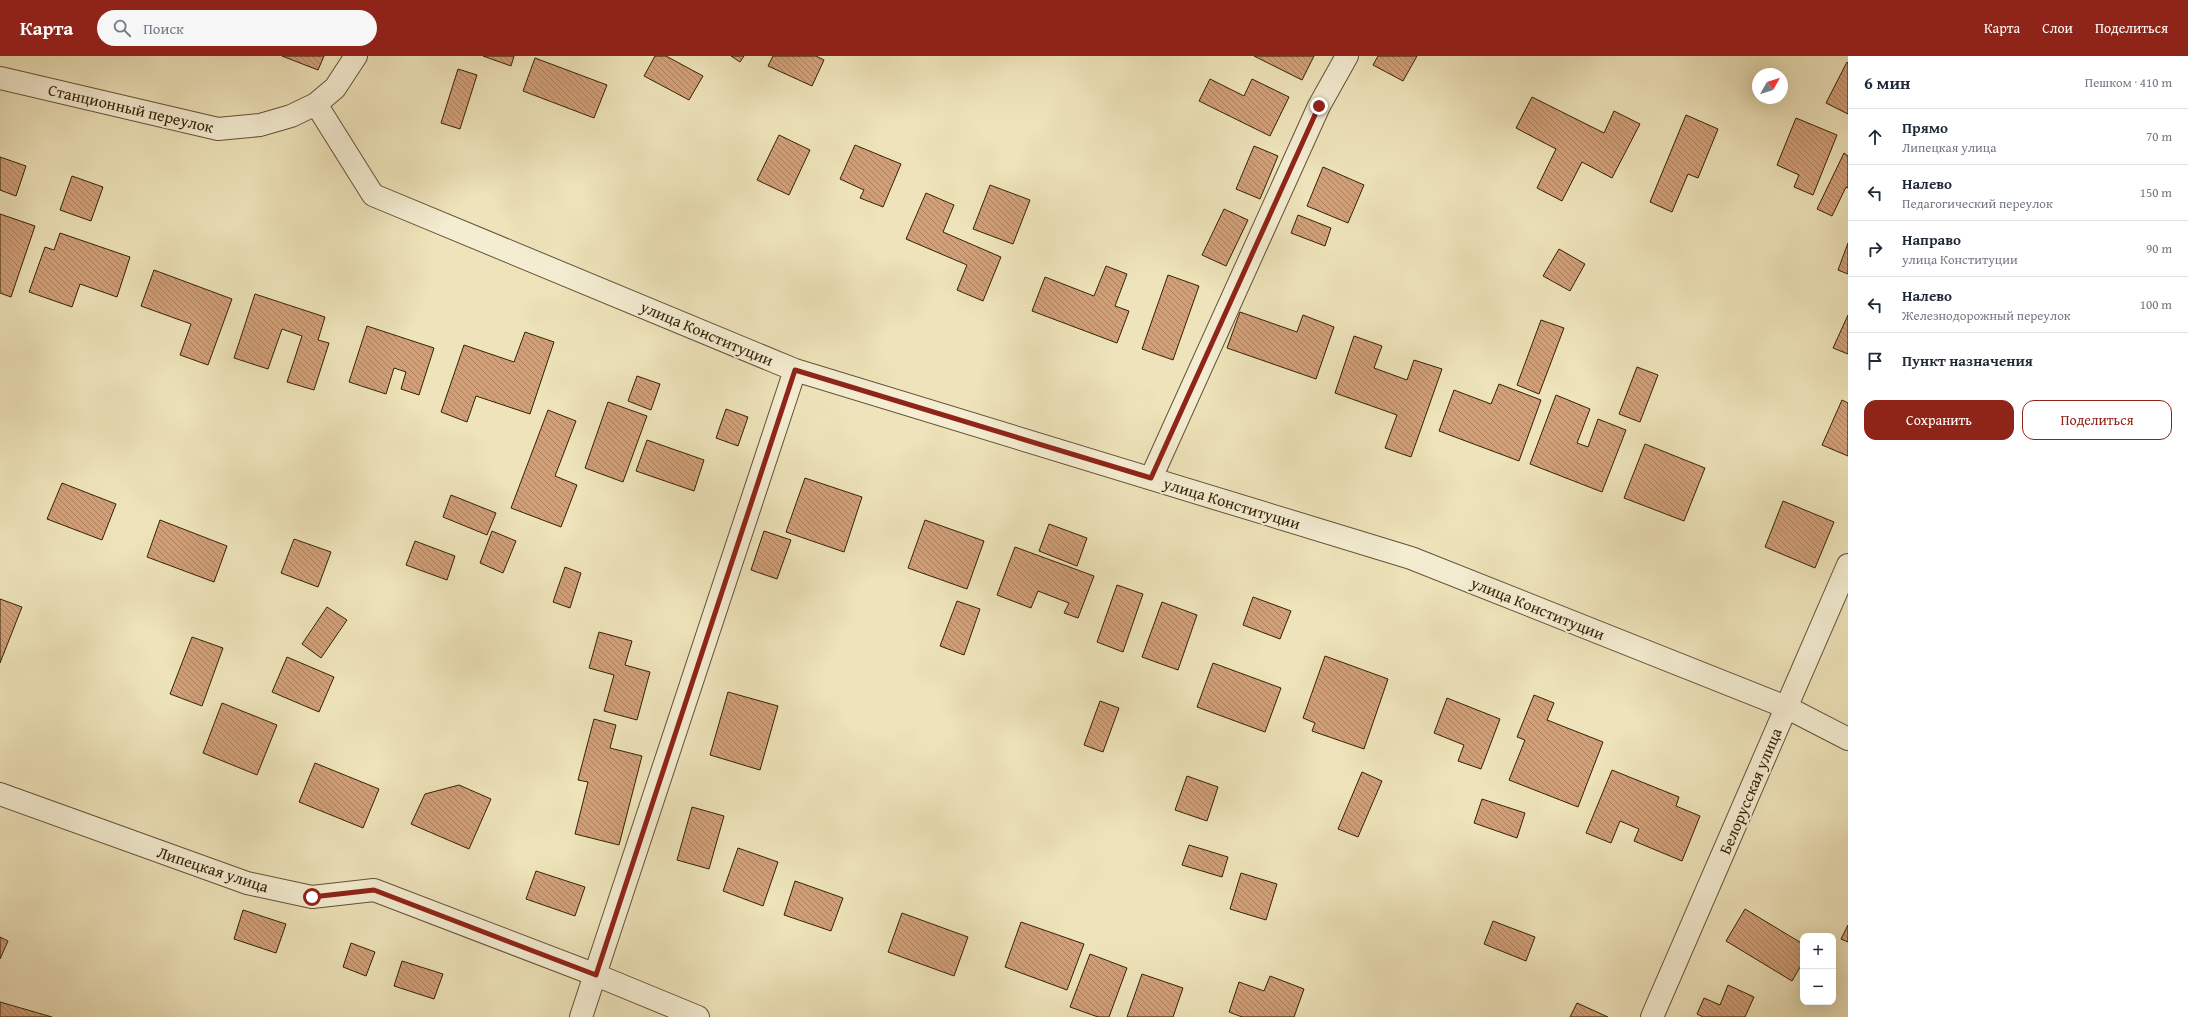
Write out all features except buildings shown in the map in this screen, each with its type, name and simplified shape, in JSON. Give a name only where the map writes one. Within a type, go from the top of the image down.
[{"type":"street","name":"Станционный переулок","points":[[0,78],[218,129],[260,125],[291,116],[316,104],[335,88],[356,56]]},
{"type":"street","points":[[1151,478],[1319,106],[1348,56]]},
{"type":"street","name":"улица Конституции","points":[[316,104],[373,195],[795,370],[1411,558],[1786,707],[1848,739]]},
{"type":"street","points":[[581,1017],[795,370]]},
{"type":"street","name":"Белорусская улица","points":[[1652,1017],[1848,565]]},
{"type":"street","name":"Липецкая улица","points":[[0,794],[247,883],[312,897],[374,890],[596,975],[698,1017]]},
{"type":"route","points":[[312,897],[374,890],[596,975],[795,370],[1151,478],[1319,106]]}]
